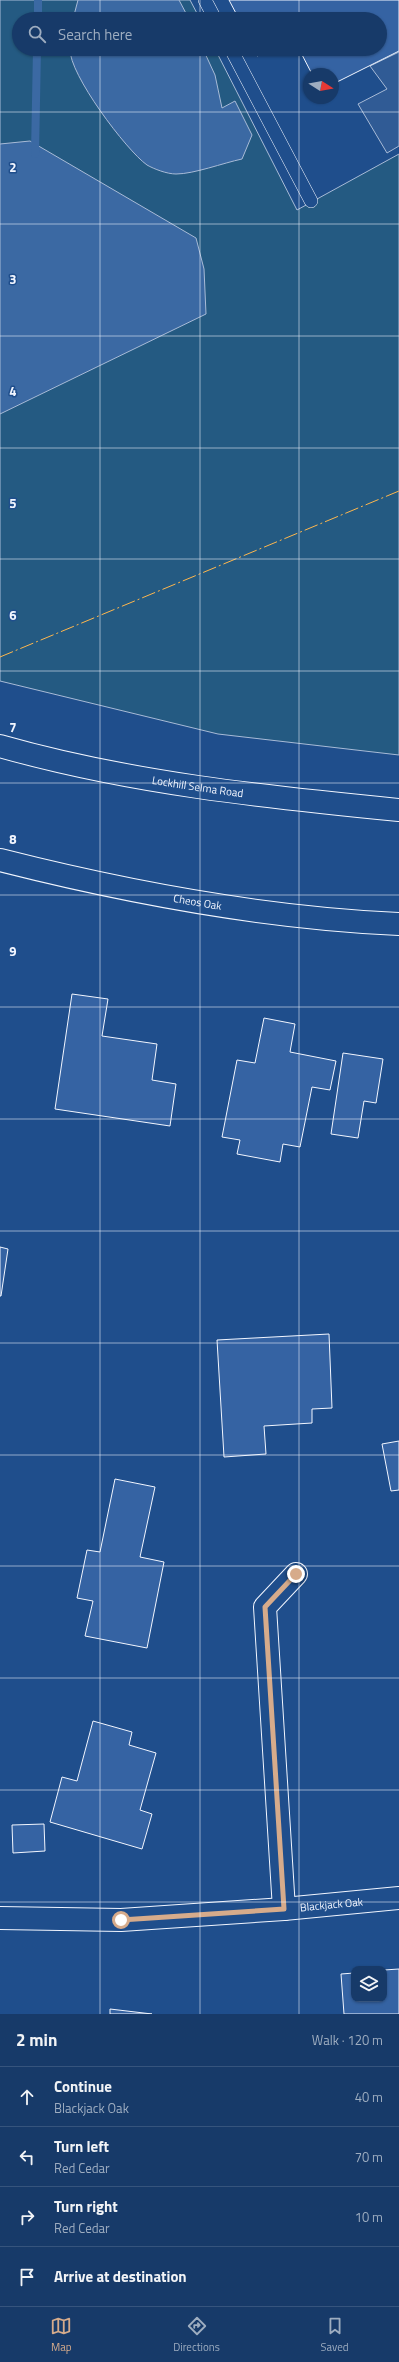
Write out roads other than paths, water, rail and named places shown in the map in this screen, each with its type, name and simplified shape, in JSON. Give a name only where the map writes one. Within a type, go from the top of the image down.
[{"type":"street","name":"Lockhill Selma Road","points":[[0,746],[61,763],[256,796],[399,810]]},
{"type":"street","name":"Cheos Oak","points":[[0,860],[46,872],[189,901],[281,914],[399,924]]},
{"type":"street","points":[[284,1909],[265,1607],[296,1574]]},
{"type":"street","name":"Blackjack Oak","points":[[0,1918],[121,1920],[284,1909],[399,1898]]},
{"type":"lane","points":[[205,0],[211,12]]},
{"type":"lane","points":[[234,56],[311,201]]},
{"type":"waterway","points":[[38,0],[38,12]]},
{"type":"waterway","points":[[35,154],[37,56]]}]
